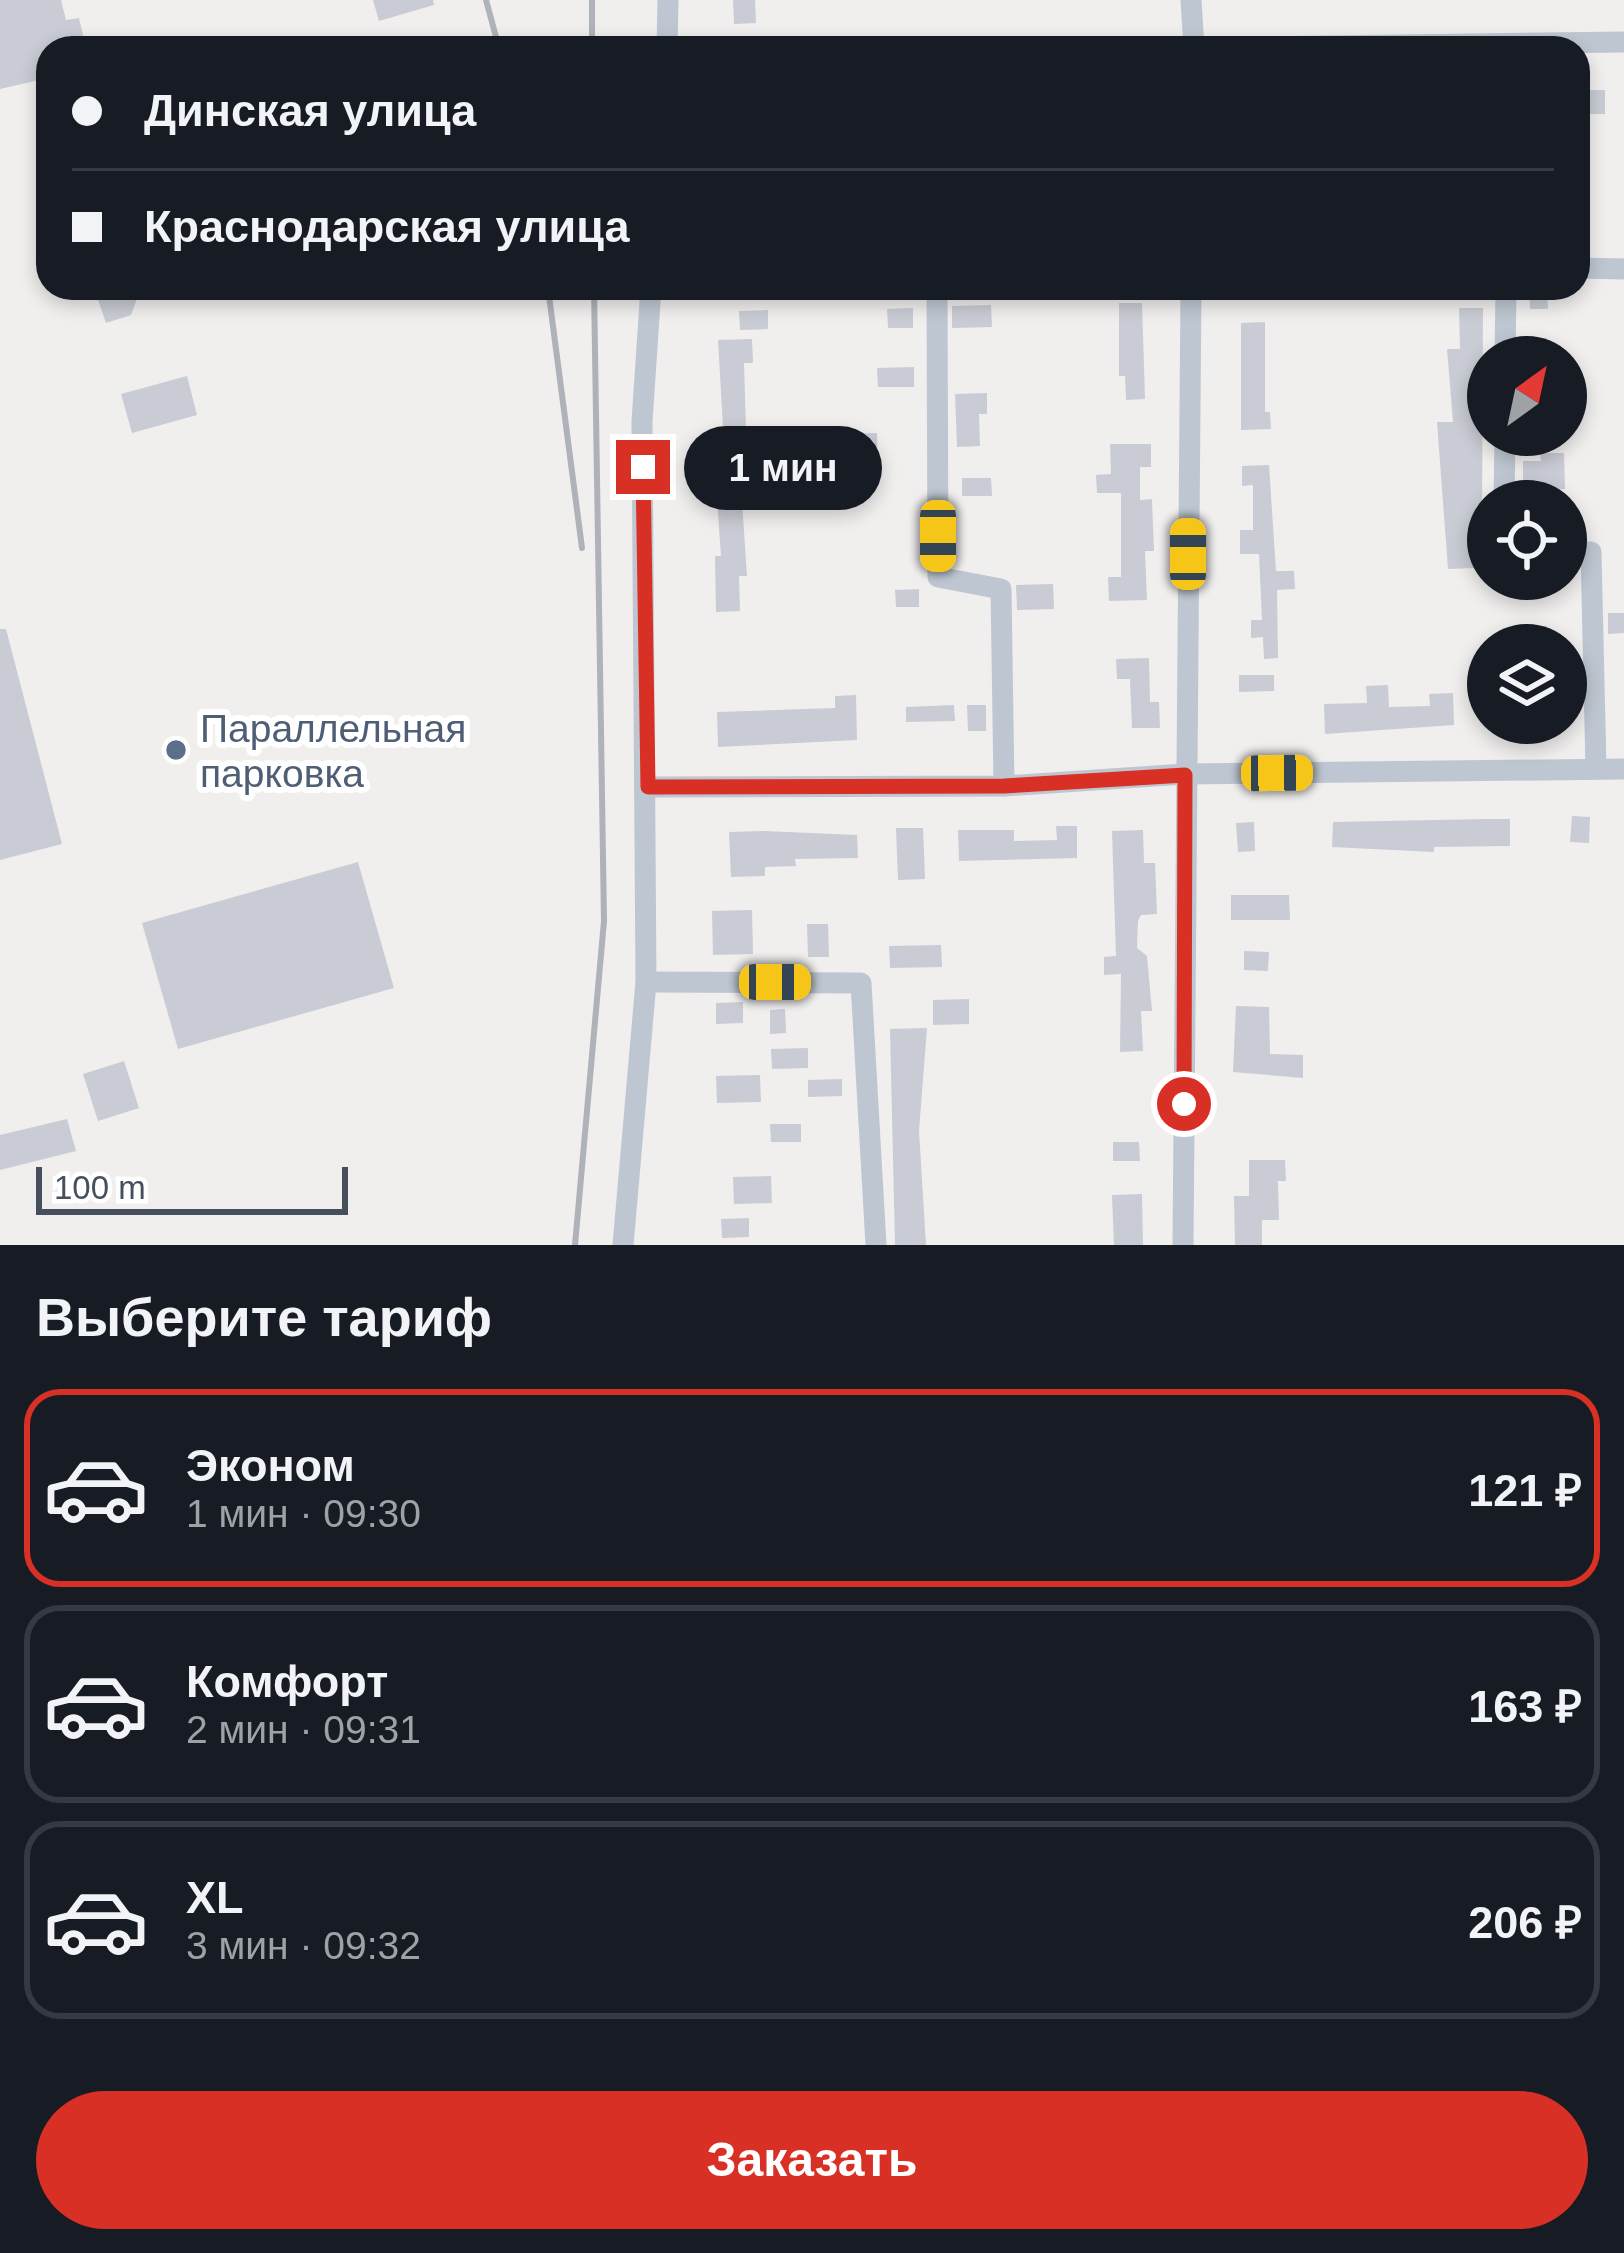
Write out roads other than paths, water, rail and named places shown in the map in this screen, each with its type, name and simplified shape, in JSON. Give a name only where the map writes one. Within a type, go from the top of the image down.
[{"type":"street","points":[[667,36],[668,0]]},
{"type":"street","points":[[1191,0],[1192,36]]},
{"type":"street","points":[[1590,42],[1624,42]]},
{"type":"street","points":[[1590,268],[1624,269]]},
{"type":"street","points":[[623,1245],[646,982],[642,421],[650,300]]},
{"type":"street","points":[[937,300],[938,578],[1001,589],[1004,786]]},
{"type":"street","points":[[1183,1245],[1191,300]]},
{"type":"street","points":[[1505,336],[1506,300]]},
{"type":"street","points":[[1587,552],[1591,552],[1596,769]]},
{"type":"street","points":[[648,787],[1004,786],[1185,775],[1624,769]]},
{"type":"street","points":[[646,982],[861,983],[876,1245]]},
{"type":"railway","points":[[486,0],[496,36]]},
{"type":"railway","points":[[592,0],[592,36]]},
{"type":"railway","points":[[550,300],[582,548]]},
{"type":"railway","points":[[575,1245],[604,921],[594,300]]},
{"type":"place","name":"Параллельная парковка","points":[[176,750]]}]
